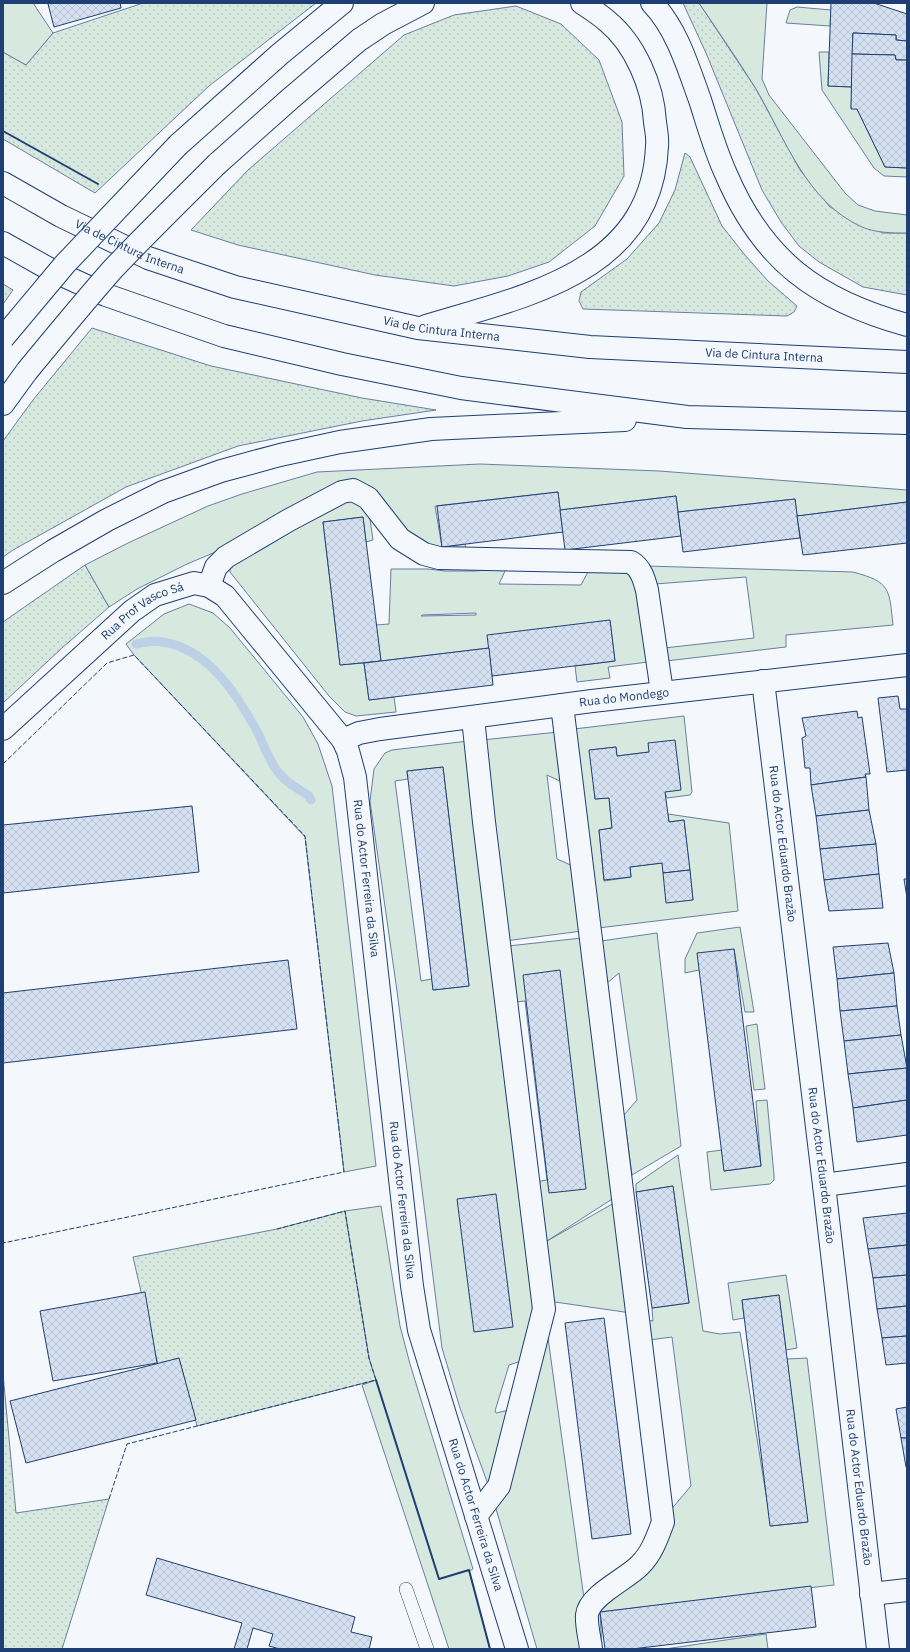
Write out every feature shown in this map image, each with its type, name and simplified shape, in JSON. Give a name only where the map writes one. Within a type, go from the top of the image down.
[{"type":"main road","points":[[3,338],[64,264],[178,145],[280,54],[342,3]]},
{"type":"main road","points":[[3,404],[27,371],[73,315],[112,271],[155,225],[217,164],[359,40],[384,24],[423,3]]},
{"type":"main road","points":[[418,328],[520,298],[571,277],[618,243],[629,230],[645,203],[653,174],[657,146],[654,105],[644,74],[628,45],[608,22],[582,3]]},
{"type":"main road","points":[[652,3],[673,34],[686,61],[725,174],[754,228],[773,251],[794,272],[820,290],[859,310],[907,325]]},
{"type":"main road","name":"Via de Cintura Interna","points":[[3,182],[61,216],[148,258],[235,288],[418,328],[590,347],[907,362]]},
{"type":"main road","points":[[3,243],[51,270],[106,295],[224,336],[342,364],[461,388],[687,417]]},
{"type":"main road","points":[[3,583],[53,551],[107,520],[163,492],[221,471],[280,455],[340,442],[431,429],[687,417],[907,423]]},
{"type":"main road","points":[[210,586],[216,567],[226,557],[289,520],[342,492],[353,490],[368,498],[400,538],[419,552],[438,558],[631,562],[636,565],[640,569],[647,590],[662,692]]},
{"type":"main road","name":"Rua Prof Vasco Sá","points":[[3,729],[109,632],[155,595],[194,583],[210,586],[225,596],[343,740]]},
{"type":"main road","name":"Rua do Mondego","points":[[343,740],[359,733],[562,705],[662,692],[907,665]]},
{"type":"main road","name":"Rua do Actor Eduardo Brazão","points":[[763,681],[878,1649]]},
{"type":"main road","points":[[562,705],[663,1522],[653,1550],[640,1566],[600,1594],[591,1606],[587,1614],[591,1649]]},
{"type":"main road","points":[[473,718],[485,830],[544,1309],[499,1486],[476,1516]]},
{"type":"main road","name":"Rua do Actor Ferreira da Silva","points":[[343,740],[348,751],[355,777],[415,1308],[419,1330],[517,1649]]},
{"type":"main road","points":[[824,1185],[907,1174]]},
{"type":"main road","points":[[871,1594],[907,1590]]},
{"type":"lane","points":[[406,1589],[427,1649]]},
{"type":"shaded area","points":[[3,3],[33,3],[53,33],[26,65],[3,52]]},
{"type":"shaded area","points":[[143,3],[316,3],[209,86],[95,193],[3,139],[3,52],[26,65],[53,33]]},
{"type":"shaded area","points":[[683,3],[699,3],[756,89],[800,170],[830,207],[883,233],[907,233],[907,295],[863,287],[819,262],[799,246],[781,222],[762,190],[706,53]]},
{"type":"shaded area","points":[[699,3],[767,3],[762,79],[769,95],[845,193],[858,205],[875,211],[907,215],[907,233],[878,232],[867,229],[843,216],[826,202],[811,185],[799,167],[756,89]]},
{"type":"shaded area","points":[[516,6],[561,24],[599,60],[622,122],[624,176],[595,226],[549,262],[508,276],[454,286],[375,275],[238,245],[191,230],[248,170],[404,35],[454,15]]},
{"type":"shaded area","points":[[797,7],[831,10],[830,26],[786,23],[790,10]]},
{"type":"shaded area","points":[[819,52],[829,52],[828,86],[852,87],[851,108],[857,109],[885,167],[907,168],[907,177],[884,176],[874,168],[822,90]]},
{"type":"shaded area","points":[[685,153],[690,157],[722,226],[768,281],[797,306],[794,312],[787,316],[583,309],[579,301],[581,292],[627,259],[659,223],[675,190]]},
{"type":"shaded area","points":[[3,284],[13,290],[3,304]]},
{"type":"shaded area","points":[[92,328],[211,366],[362,398],[436,410],[362,421],[238,446],[126,487],[3,557],[3,441],[33,400]]},
{"type":"shaded area","points":[[480,464],[659,471],[907,490],[907,502],[797,516],[795,499],[678,512],[676,496],[560,510],[558,492],[435,506],[442,547],[465,544],[466,551],[440,552],[412,538],[366,489],[187,564],[137,589],[109,607],[85,565],[128,543],[208,506],[242,494],[317,472]]},
{"type":"shaded area","points":[[349,498],[369,512],[373,540],[366,542],[363,517],[323,522],[340,665],[364,663],[369,700],[394,697],[396,712],[356,716],[345,712],[329,696],[230,572],[230,564]]},
{"type":"shaded area","points":[[85,565],[109,607],[3,703],[3,622]]},
{"type":"shaded area","points":[[646,566],[853,572],[875,579],[886,589],[889,595],[893,625],[786,635],[786,647],[666,661],[664,648],[754,638],[746,577],[655,584]]},
{"type":"shaded area","points":[[391,569],[474,571],[506,569],[499,584],[581,585],[589,570],[617,569],[633,574],[648,662],[608,667],[610,678],[577,682],[575,666],[615,661],[610,621],[489,648],[381,661],[376,625],[389,624]],"holes":[[[476,613],[476,615],[421,616]]]},
{"type":"shaded area","points":[[189,604],[213,613],[230,628],[303,717],[318,744],[332,786],[376,1166],[344,1172],[305,837],[134,655],[126,644],[164,614]]},
{"type":"shaded area","points":[[684,716],[692,792],[690,795],[667,798],[649,752],[617,756],[616,747],[591,750],[595,799],[609,798],[612,828],[599,830],[604,881],[631,877],[630,867],[662,863],[693,900],[684,820],[669,822],[668,814],[729,823],[738,911],[598,928],[574,729]]},
{"type":"shaded area","points":[[558,732],[564,783],[547,775],[557,859],[575,867],[582,931],[505,941],[482,740]]},
{"type":"shaded area","points":[[477,740],[499,947],[591,937],[623,1192],[547,1241],[623,1198],[638,1314],[548,1301],[544,1309],[591,1649],[537,1649],[492,1495],[460,1408],[442,1348],[397,991],[370,801],[374,769],[385,753],[392,750]],"holes":[[[443,767],[469,986],[433,990],[432,979],[421,981],[395,781],[408,779],[407,771]],[[525,1001],[547,1180],[529,1183],[507,1003]],[[527,1359],[518,1408],[496,1413],[495,1411],[509,1365]]]},
{"type":"shaded area","points":[[740,927],[754,1012],[745,1012],[734,949],[699,970],[685,973],[685,959],[697,933]]},
{"type":"shaded area","points":[[657,933],[681,1146],[632,1175],[624,1115],[637,1100],[619,973],[606,984],[601,941]]},
{"type":"shaded area","points":[[757,1024],[765,1089],[754,1090],[746,1026]]},
{"type":"shaded area","points":[[767,1100],[774,1180],[770,1184],[711,1190],[707,1152],[722,1150],[724,1171],[761,1166],[756,1101]]},
{"type":"shaded area","points":[[678,1155],[703,1331],[720,1334],[740,1332],[771,1526],[807,1522],[787,1359],[807,1358],[834,1585],[600,1612],[600,1594],[640,1566],[663,1519],[691,1486],[672,1337],[641,1341],[639,1319],[653,1321],[652,1308],[689,1303],[673,1186],[636,1192],[636,1184]]},
{"type":"shaded area","points":[[381,1206],[400,1326],[410,1364],[473,1569],[469,1571],[490,1649],[449,1649],[362,1385],[376,1380],[369,1358],[345,1211]]},
{"type":"shaded area","points":[[345,1211],[369,1358],[376,1380],[197,1426],[179,1358],[158,1365],[133,1257],[277,1229]]},
{"type":"shaded area","points":[[786,1275],[797,1348],[786,1350],[779,1295],[742,1300],[744,1318],[733,1320],[728,1283]]},
{"type":"shaded area","points":[[3,1374],[16,1513],[109,1499],[62,1649],[3,1649]]},
{"type":"shaded area","points":[[600,1612],[602,1649],[597,1649],[593,1624]]},
{"type":"shaded area","points":[[766,1634],[768,1649],[665,1649]]},
{"type":"building","points":[[120,3],[121,8],[54,27],[48,4]]},
{"type":"building","points":[[831,3],[874,3],[907,14],[907,41],[896,40],[896,35],[853,33],[852,87],[828,86]]},
{"type":"building","points":[[853,33],[896,35],[896,40],[907,41],[907,60],[896,60],[895,55],[852,54]]},
{"type":"building","points":[[852,54],[895,55],[896,60],[907,60],[907,168],[885,167],[857,109],[851,109]]},
{"type":"building","points":[[558,492],[563,532],[442,547],[437,506]]},
{"type":"building","points":[[676,496],[681,536],[565,550],[560,510]]},
{"type":"building","points":[[795,499],[800,538],[683,552],[678,512]]},
{"type":"building","points":[[907,502],[907,543],[803,555],[797,516]]},
{"type":"building","points":[[363,517],[381,661],[340,665],[323,522]]},
{"type":"building","points":[[610,620],[615,661],[492,676],[487,635]]},
{"type":"building","points":[[489,648],[493,685],[369,700],[364,663]]},
{"type":"building","points":[[898,696],[900,709],[907,709],[907,770],[887,772],[878,698]]},
{"type":"building","points":[[857,711],[858,718],[862,717],[870,774],[865,774],[866,777],[811,785],[810,768],[805,768],[802,738],[806,736],[802,718]]},
{"type":"building","points":[[675,740],[681,790],[665,792],[669,822],[684,820],[690,870],[663,873],[662,863],[630,867],[631,877],[604,880],[599,830],[612,828],[609,798],[595,799],[589,750],[616,747],[617,756],[649,752],[648,743]]},
{"type":"building","points":[[443,767],[469,986],[433,990],[407,771]]},
{"type":"building","points":[[866,777],[869,810],[816,816],[811,785]]},
{"type":"building","points":[[192,806],[199,872],[3,893],[3,825]]},
{"type":"building","points":[[869,810],[876,844],[820,849],[816,816]]},
{"type":"building","points":[[876,844],[879,874],[824,880],[820,849]]},
{"type":"building","points":[[690,870],[693,900],[666,903],[663,873]]},
{"type":"building","points":[[879,874],[883,908],[829,911],[824,880]]},
{"type":"building","points":[[904,879],[907,879],[907,898]]},
{"type":"building","points":[[888,943],[894,973],[837,979],[833,947]]},
{"type":"building","points":[[734,949],[761,1166],[724,1171],[697,953]]},
{"type":"building","points":[[288,960],[297,1029],[3,1063],[3,993]]},
{"type":"building","points":[[560,970],[586,1189],[549,1193],[523,975]]},
{"type":"building","points":[[894,973],[897,1006],[840,1011],[837,979]]},
{"type":"building","points":[[897,1006],[901,1035],[844,1041],[840,1011]]},
{"type":"building","points":[[901,1035],[907,1068],[848,1074],[844,1041]]},
{"type":"building","points":[[907,1068],[907,1100],[853,1108],[848,1074]]},
{"type":"building","points":[[907,1100],[907,1135],[857,1142],[853,1108]]},
{"type":"building","points":[[673,1186],[689,1303],[652,1308],[636,1192]]},
{"type":"building","points":[[496,1194],[513,1327],[474,1332],[457,1199]]},
{"type":"building","points":[[907,1213],[907,1245],[868,1249],[863,1218]]},
{"type":"building","points":[[907,1245],[907,1275],[873,1278],[868,1249]]},
{"type":"building","points":[[907,1275],[907,1306],[877,1309],[873,1278]]},
{"type":"building","points":[[145,1292],[157,1363],[53,1381],[40,1311]]},
{"type":"building","points":[[779,1295],[808,1522],[770,1526],[742,1300]]},
{"type":"building","points":[[907,1306],[907,1336],[882,1338],[877,1309]]},
{"type":"building","points":[[604,1318],[631,1534],[592,1539],[565,1323]]},
{"type":"building","points":[[907,1336],[907,1363],[886,1365],[882,1338]]},
{"type":"building","points":[[179,1358],[196,1420],[26,1463],[10,1401]]},
{"type":"building","points":[[907,1407],[907,1438],[901,1438],[896,1409]]},
{"type":"building","points":[[901,1438],[907,1438],[907,1467],[906,1467]]},
{"type":"building","points":[[157,1558],[355,1617],[351,1632],[372,1637],[369,1649],[280,1649],[269,1646],[273,1634],[253,1628],[247,1649],[234,1649],[242,1623],[146,1595]]},
{"type":"building","points":[[811,1586],[816,1627],[632,1649],[605,1649],[600,1612]]},
{"type":"waterway","points":[[136,644],[156,641],[163,642],[180,647],[195,654],[209,665],[222,678],[243,707],[260,737],[270,760],[281,776],[309,796],[311,800]]},
{"type":"fence","points":[[3,764],[107,663],[134,655],[305,836],[344,1172],[3,1243]]},
{"type":"fence","points":[[109,1499],[127,1444],[376,1380],[369,1358],[345,1211],[277,1229]]},
{"type":"wall","points":[[3,131],[98,184]]},
{"type":"wall","points":[[376,1380],[439,1579],[469,1570],[490,1649]]}]
